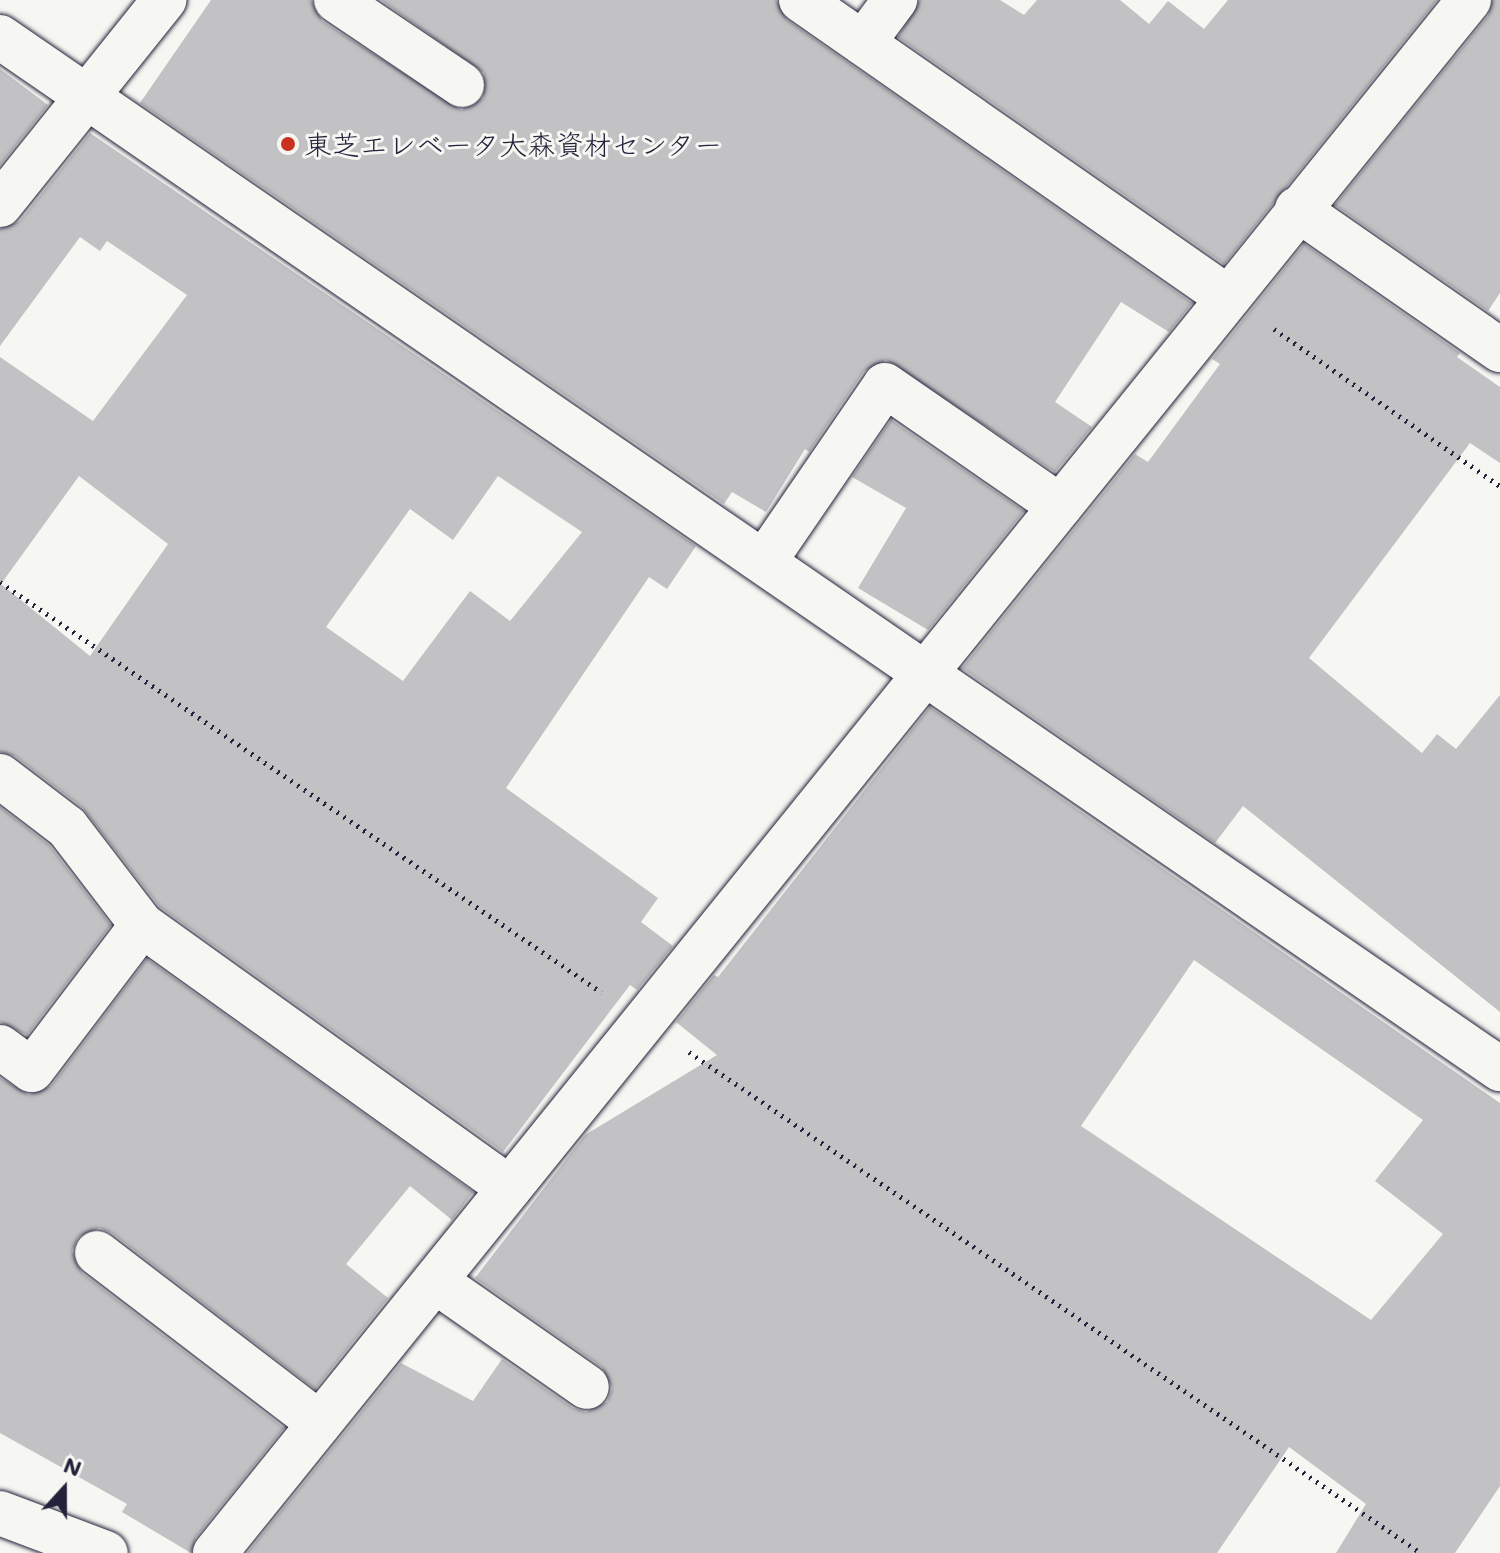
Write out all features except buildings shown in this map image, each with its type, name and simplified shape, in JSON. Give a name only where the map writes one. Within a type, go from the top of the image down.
[{"type":"street","points":[[0,205],[164,0]]},
{"type":"street","points":[[336,0],[462,85]]},
{"type":"street","points":[[801,0],[1227,297]]},
{"type":"street","points":[[863,43],[895,0]]},
{"type":"street","points":[[215,1553],[1297,209],[1469,0]]},
{"type":"street","points":[[0,37],[1500,1069]]},
{"type":"street","points":[[1297,209],[1500,350]]},
{"type":"street","points":[[764,562],[885,385],[1060,506]]},
{"type":"street","points":[[0,776],[67,827],[142,925],[510,1188]]},
{"type":"street","points":[[0,1047],[32,1070],[142,925]]},
{"type":"street","points":[[97,1253],[319,1423]]},
{"type":"street","points":[[435,1281],[587,1387]]},
{"type":"street","points":[[0,1513],[106,1553]]},
{"type":"path","points":[[1227,297],[1500,486]]},
{"type":"path","points":[[0,582],[1421,1553]]},
{"type":"place","name":"東芝エレベータ大森資材センター","points":[[288,144]]}]
